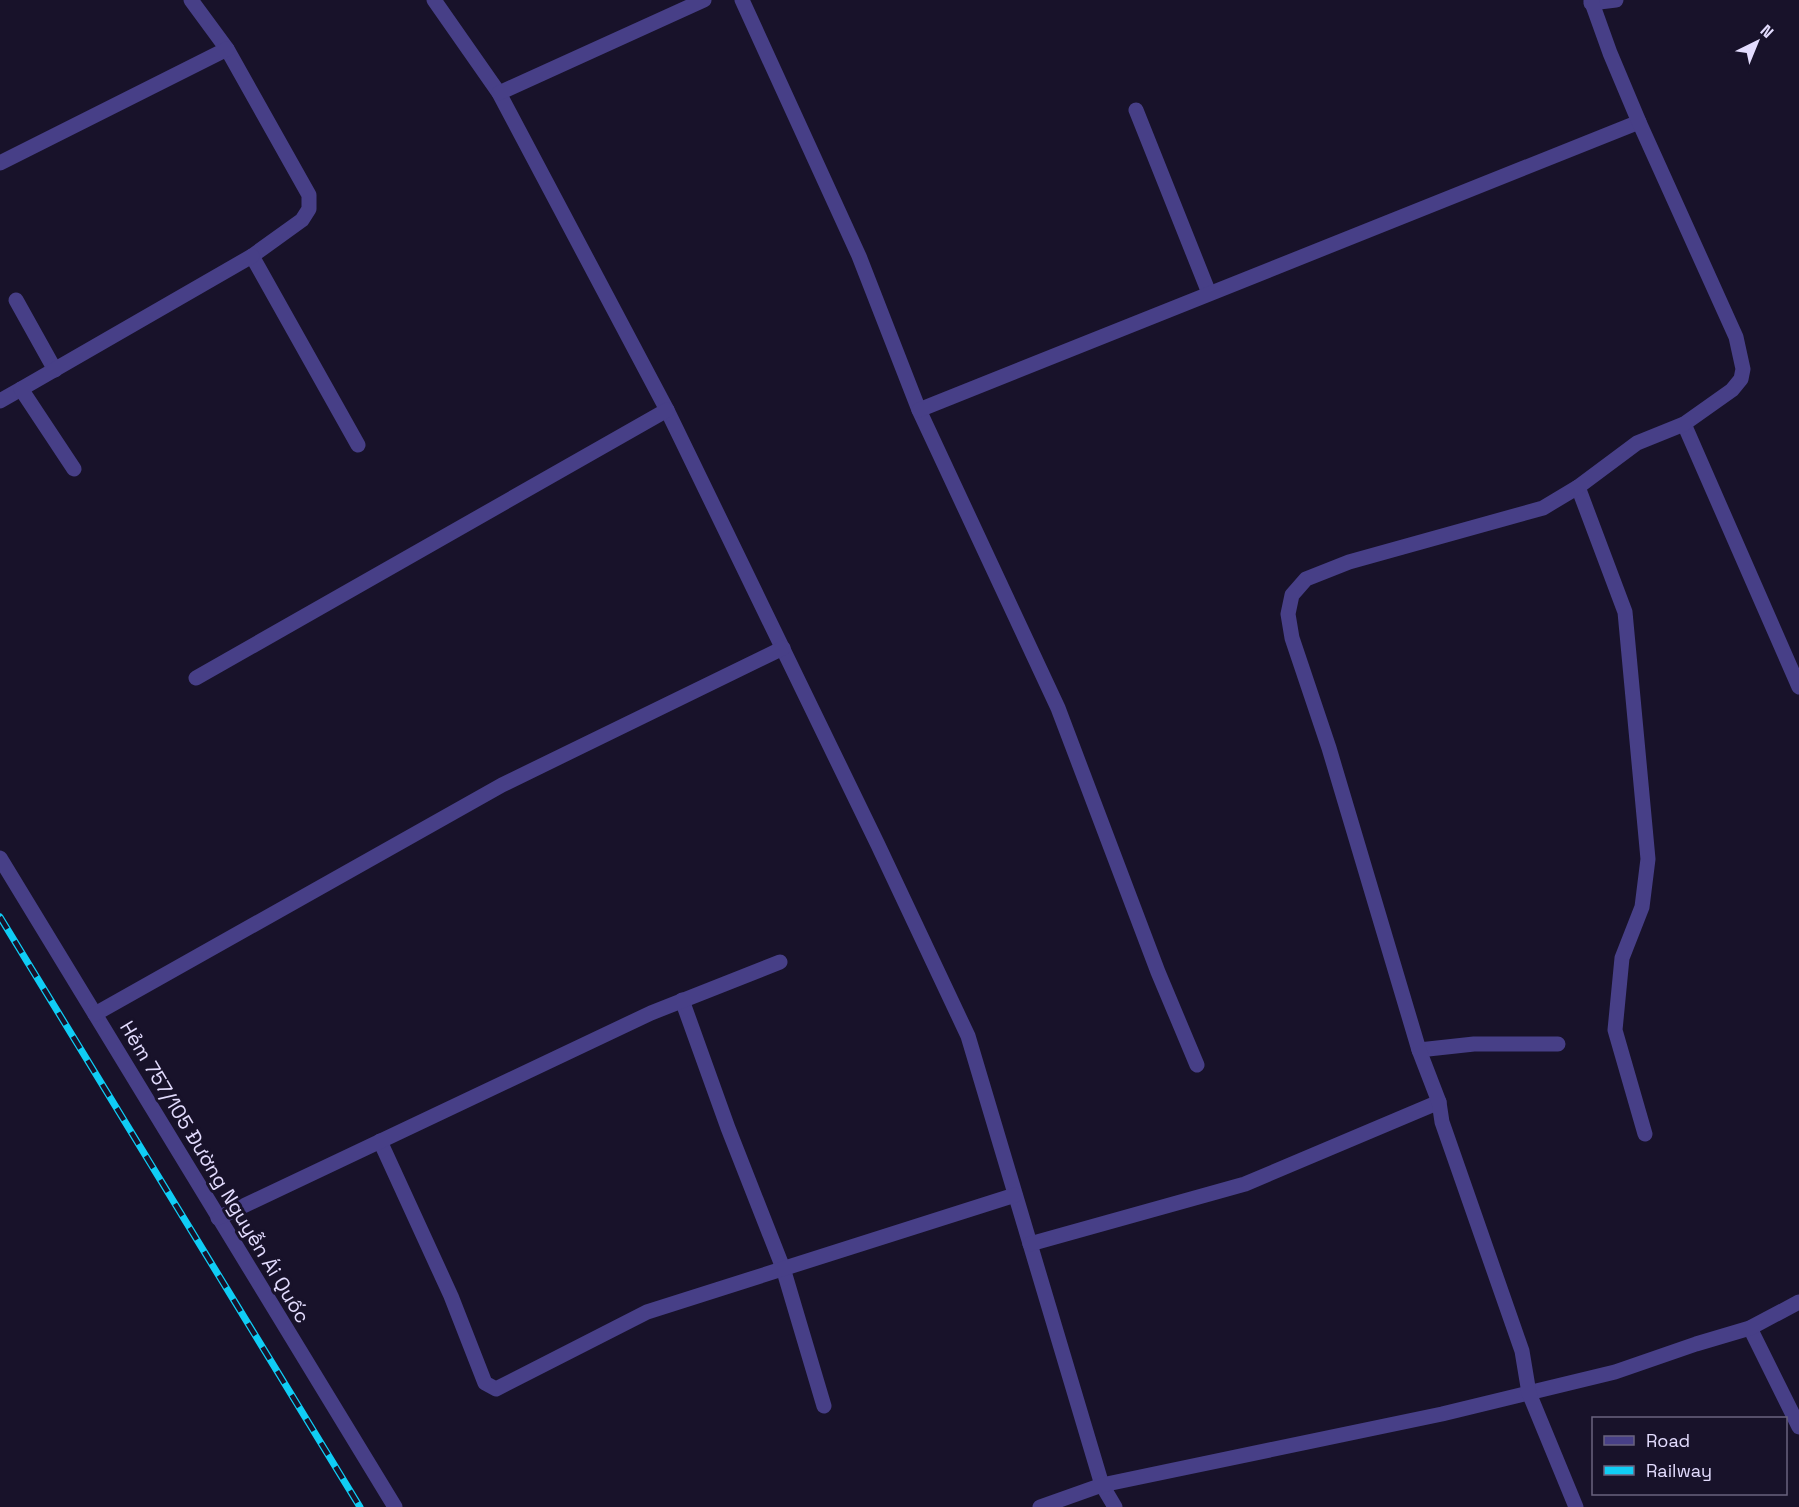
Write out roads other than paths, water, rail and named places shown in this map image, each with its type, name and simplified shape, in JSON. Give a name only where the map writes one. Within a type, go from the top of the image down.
[{"type":"street","points":[[0,401],[252,256],[302,220],[309,209],[309,195],[227,49],[191,0]]},
{"type":"street","points":[[434,0],[499,93],[667,410],[968,1036],[1101,1485],[1115,1507]]},
{"type":"street","points":[[499,93],[704,0]]},
{"type":"street","points":[[742,0],[859,256],[919,410],[1058,708],[1158,972],[1197,1065]]},
{"type":"street","points":[[1576,1507],[1529,1393],[1522,1351],[1442,1122],[1439,1102],[1419,1050],[1329,748],[1292,638],[1288,614],[1292,595],[1306,579],[1338,567],[1543,508],[1578,487],[1637,443],[1684,424],[1732,390],[1741,379],[1743,369],[1736,337],[1639,122],[1591,2],[1616,0]]},
{"type":"street","points":[[0,163],[227,49]]},
{"type":"street","points":[[1136,110],[1209,293]]},
{"type":"street","points":[[919,410],[1639,122]]},
{"type":"street","points":[[252,256],[358,445]]},
{"type":"street","points":[[16,300],[55,370]]},
{"type":"street","points":[[21,389],[74,469]]},
{"type":"street","points":[[196,678],[667,410]]},
{"type":"street","points":[[1684,424],[1799,687]]},
{"type":"street","points":[[1578,487],[1625,612],[1648,859],[1642,907],[1622,958],[1615,1030],[1645,1134]]},
{"type":"street","points":[[95,1014],[502,785],[783,648]]},
{"type":"street","name":"Hẻm 757/105 Đường Nguyễn Ái Quốc","points":[[0,858],[394,1507]]},
{"type":"street","points":[[0,888],[13,878]]},
{"type":"street","points":[[218,1218],[651,1013],[780,962]]},
{"type":"street","points":[[682,1000],[728,1128],[783,1268],[824,1406]]},
{"type":"street","points":[[1419,1050],[1474,1044],[1558,1044]]},
{"type":"street","points":[[1030,1244],[1245,1184],[1439,1102]]},
{"type":"street","points":[[380,1141],[451,1296],[485,1383],[496,1389],[647,1312],[1015,1195]]},
{"type":"street","points":[[1040,1507],[1101,1485],[1442,1414],[1615,1372],[1750,1328],[1799,1302]]},
{"type":"street","points":[[1750,1328],[1799,1427]]},
{"type":"railway","points":[[0,917],[360,1507]]}]
